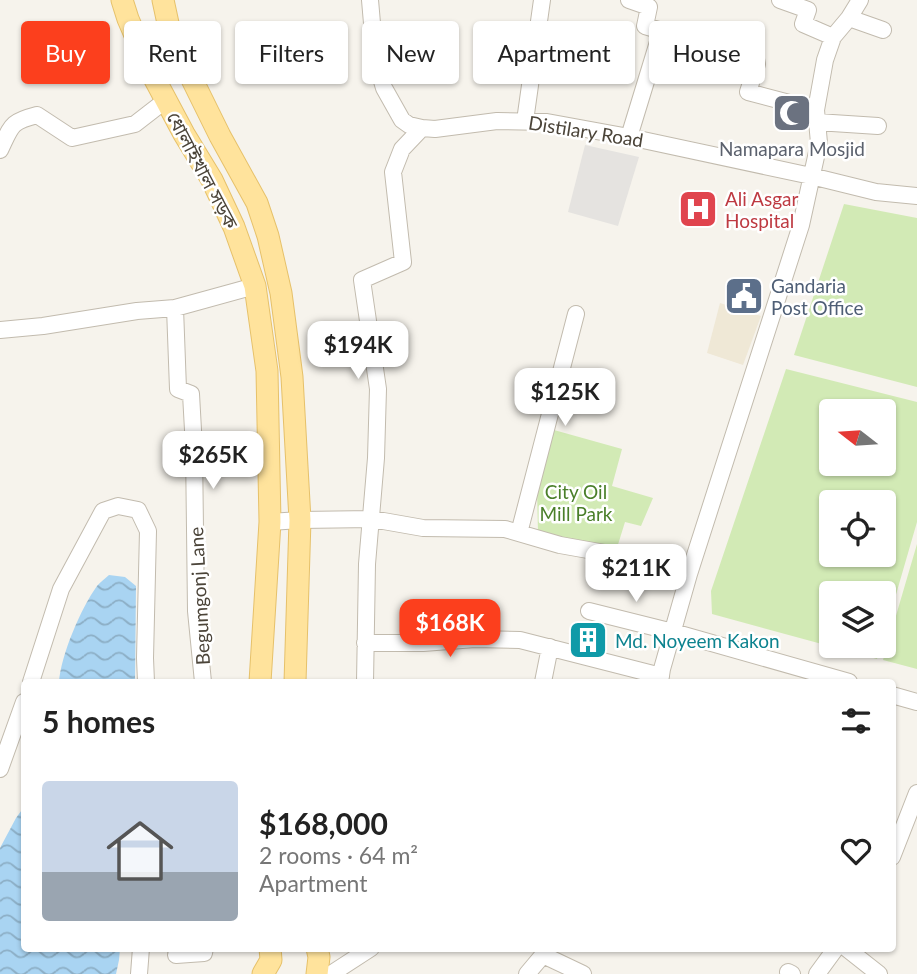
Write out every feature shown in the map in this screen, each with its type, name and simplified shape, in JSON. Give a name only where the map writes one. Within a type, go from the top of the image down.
[{"type":"main road","name":"ধোলাইখাল সড়ক","points":[[122,0],[137,40],[166,100],[212,180],[234,227],[255,286],[267,371],[270,522],[260,679]]},
{"type":"main road","name":"ধোলাইখাল সড়ক","points":[[163,0],[169,28],[182,60],[257,203],[268,236],[281,293],[292,377],[300,520],[295,679]]},
{"type":"main road","points":[[263,974],[271,960],[270,952]]},
{"type":"main road","points":[[317,974],[318,952]]},
{"type":"street","points":[[365,679],[367,565],[376,458],[378,389],[362,280],[403,262],[393,172],[402,149],[422,128],[402,120],[384,88],[375,58],[370,0]]},
{"type":"street","points":[[525,121],[542,0]]},
{"type":"street","points":[[629,0],[649,8],[645,26],[756,59],[757,64],[748,92],[817,116],[877,126]]},
{"type":"street","points":[[780,0],[808,10],[803,24],[833,37]]},
{"type":"street","points":[[365,643],[520,640],[660,679],[689,574],[801,225],[819,144],[817,116],[825,60],[833,37],[860,0]]},
{"type":"street","points":[[849,18],[883,30]]},
{"type":"street","points":[[629,137],[649,71]]},
{"type":"street","points":[[0,150],[15,122],[21,119],[37,115],[72,138],[135,124],[166,100]]},
{"type":"street","name":"Distilary Road","points":[[422,128],[435,129],[497,121],[547,122],[629,137],[876,192],[917,196]]},
{"type":"street","points":[[0,330],[43,327],[136,310],[175,309],[255,286]]},
{"type":"street","name":"Begumgonj Lane","points":[[175,309],[178,389],[191,394],[196,611],[203,679]]},
{"type":"street","points":[[519,533],[576,314]]},
{"type":"street","points":[[32,679],[61,589],[103,510],[118,506],[138,510],[148,531],[146,679]]},
{"type":"street","points":[[270,522],[372,519],[424,528],[505,529],[560,545],[616,555],[689,574]]},
{"type":"street","points":[[589,611],[673,632],[816,678]]},
{"type":"street","points":[[543,679],[550,648]]},
{"type":"street","points":[[896,696],[917,702]]},
{"type":"street","points":[[0,769],[21,710]]},
{"type":"street","points":[[896,847],[917,793]]},
{"type":"street","points":[[139,974],[141,952]]},
{"type":"street","points":[[176,955],[204,952]]},
{"type":"street","points":[[331,974],[365,952]]},
{"type":"street","points":[[817,974],[844,952]]},
{"type":"street","points":[[849,952],[869,971]]},
{"type":"street","points":[[527,974],[543,955],[583,974]]},
{"type":"shaded area","points":[[585,145],[639,157],[618,226],[568,212]]},
{"type":"shaded area","points":[[720,303],[761,316],[743,365],[707,353]]},
{"type":"green space","points":[[844,204],[917,218],[917,387],[794,355]]},
{"type":"green space","points":[[786,369],[917,402],[917,522],[896,595],[896,581],[819,581],[819,643],[712,614],[711,591]]},
{"type":"green space","name":"City Oil Mill Park","points":[[554,430],[622,449],[612,486],[653,498],[641,526],[625,522],[616,551],[538,533],[537,490]]},
{"type":"green space","points":[[917,544],[917,669],[883,660],[896,658],[896,616]]},
{"type":"water","points":[[109,575],[125,577],[136,586],[135,679],[60,679],[78,619],[97,586]]},
{"type":"water","points":[[21,811],[21,952],[120,952],[116,974],[0,974],[0,848]]},
{"type":"place","name":"Namapara Mosjid","points":[[792,113]]},
{"type":"place","name":"Ali Asgar Hospital","points":[[698,209]]},
{"type":"place","name":"Gandaria Post Office","points":[[744,296]]},
{"type":"place","name":"Md. Noyeem Kakon","points":[[588,640]]}]
